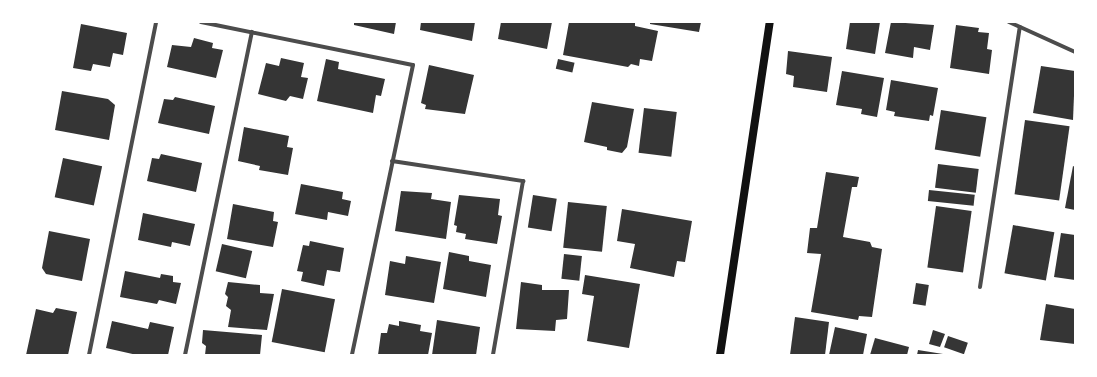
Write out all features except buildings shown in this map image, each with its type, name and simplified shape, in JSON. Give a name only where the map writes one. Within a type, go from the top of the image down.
[{"type":"main road","points":[[720,355],[770,22]]},
{"type":"street","points":[[89,355],[156,22]]},
{"type":"street","points":[[201,22],[413,65],[352,355]]},
{"type":"street","points":[[1009,22],[1075,52]]},
{"type":"street","points":[[980,287],[1020,27]]},
{"type":"street","points":[[185,355],[252,32]]},
{"type":"street","points":[[392,161],[523,182],[493,355]]}]
